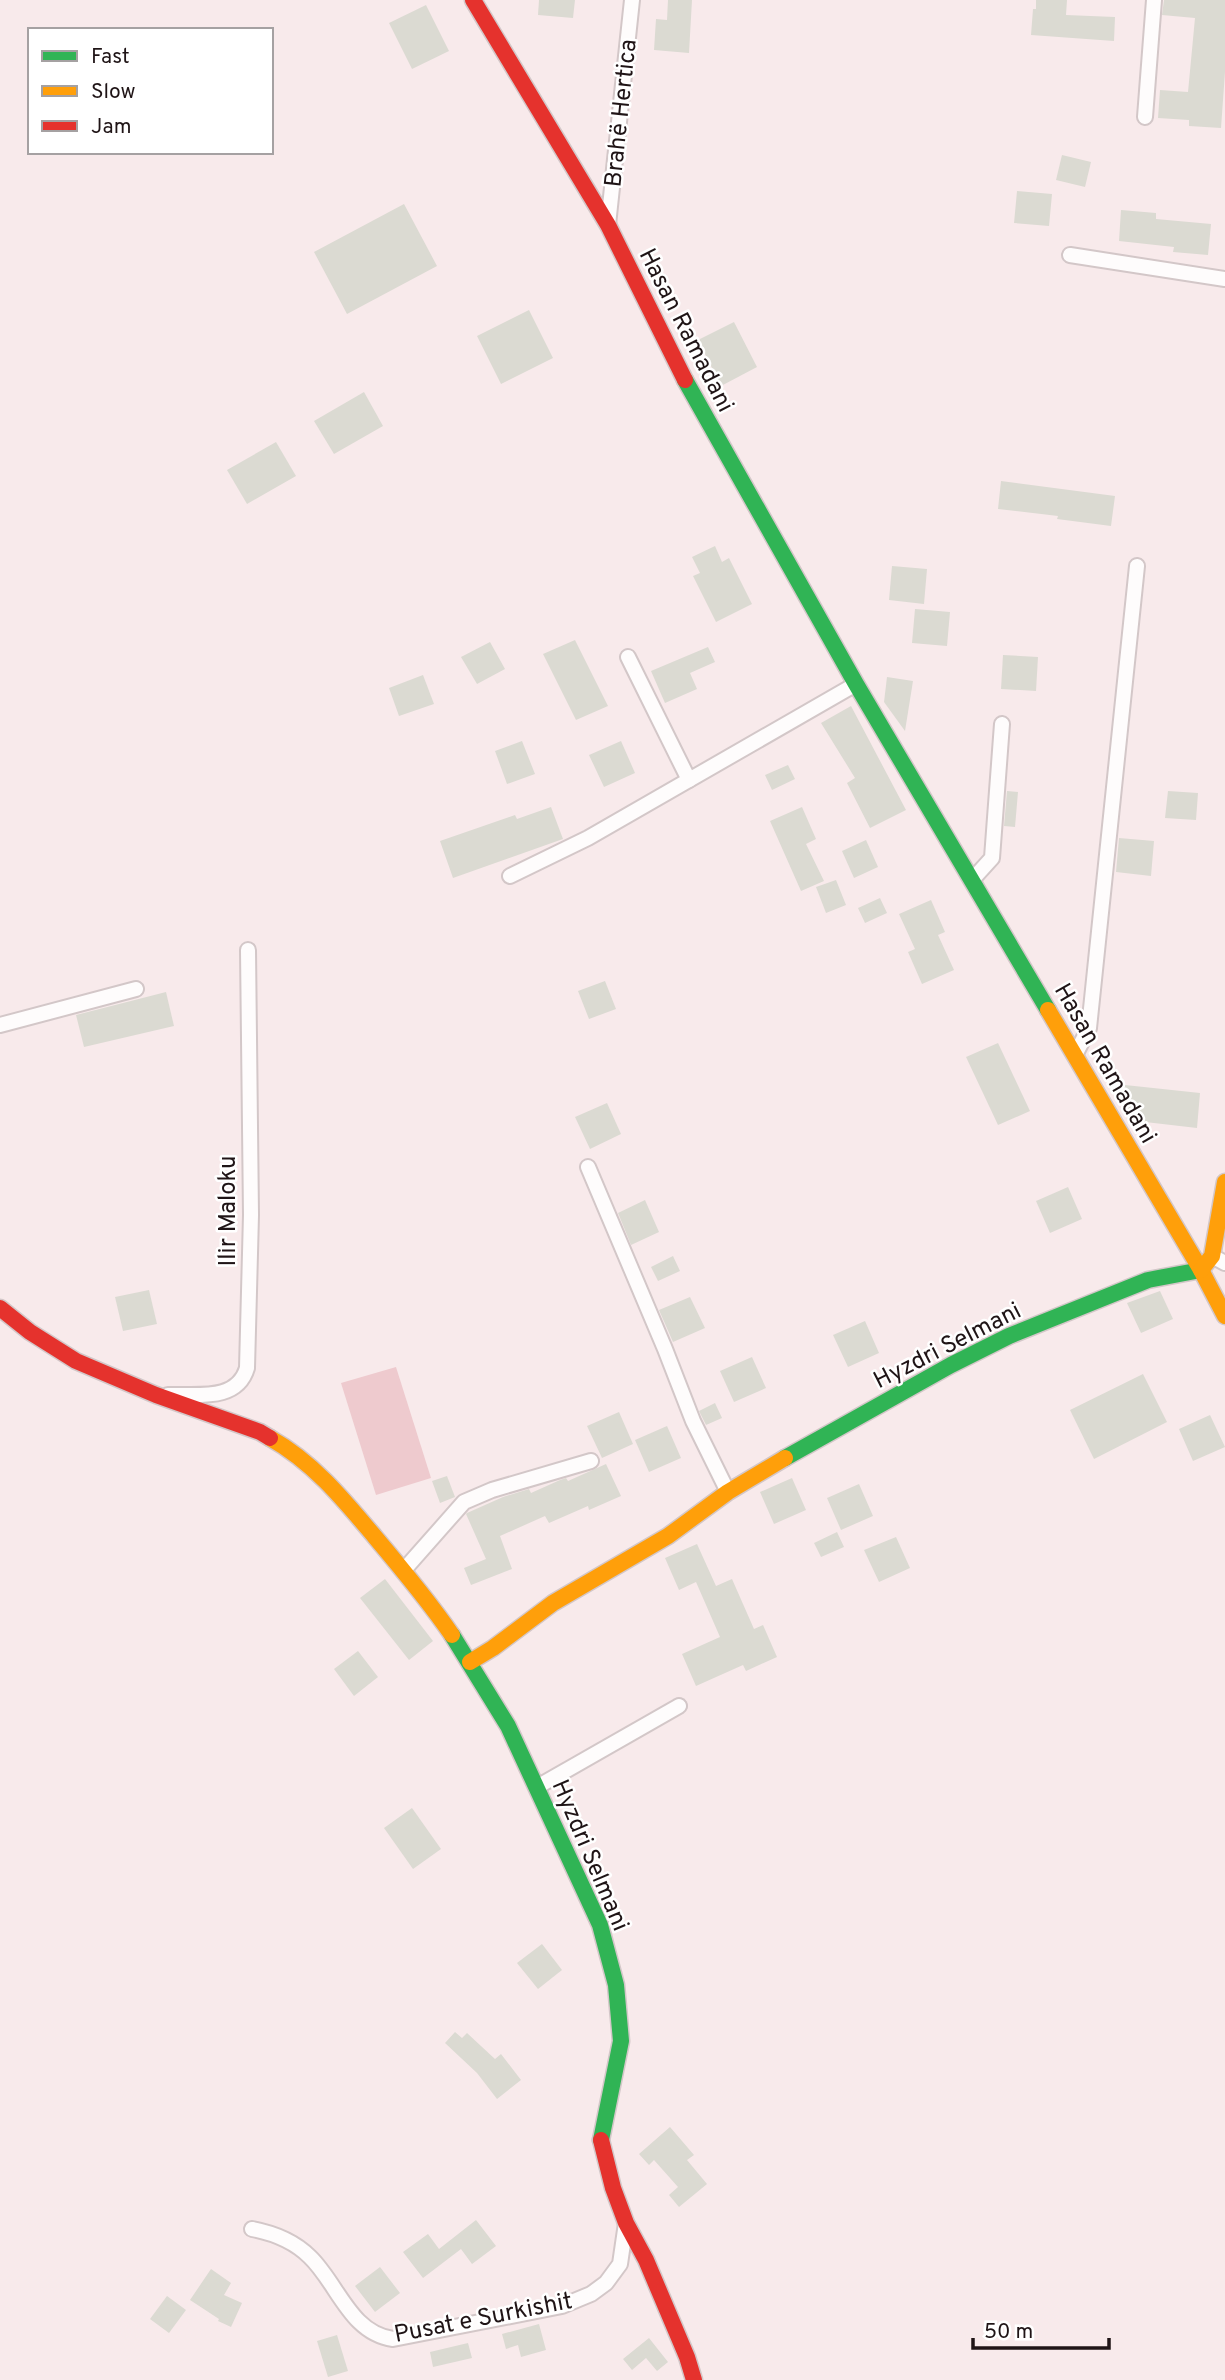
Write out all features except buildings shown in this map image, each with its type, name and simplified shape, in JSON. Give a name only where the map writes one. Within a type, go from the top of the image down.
[{"type":"street","name":"Hasan Ramadani","points":[[472,0],[608,225],[690,390],[856,684],[1201,1270],[1225,1316]]},
{"type":"street","name":"Brahë Hertica","points":[[608,225],[632,0]]},
{"type":"street","points":[[1145,117],[1154,0]]},
{"type":"street","points":[[1070,255],[1225,279]]},
{"type":"street","points":[[1075,1055],[1089,1028],[1137,566]]},
{"type":"street","points":[[628,657],[689,780]]},
{"type":"street","points":[[510,876],[588,838],[856,684]]},
{"type":"street","points":[[971,880],[992,858],[1002,724]]},
{"type":"street","name":"Ilir Maloku","points":[[156,1395],[228,1392],[240,1383],[247,1367],[251,1215],[248,950]]},
{"type":"street","points":[[0,1025],[136,989]]},
{"type":"street","points":[[588,1167],[693,1421],[728,1492]]},
{"type":"street","points":[[1201,1270],[1218,1259],[1225,1182]]},
{"type":"street","name":"Hyzdri Selmani","points":[[689,2377],[687,2357],[646,2260],[626,2223],[613,2188],[601,2141],[621,2040],[616,1985],[600,1925],[508,1726],[470,1662],[553,1603],[668,1536],[728,1492],[917,1384],[1009,1336],[1149,1280],[1201,1270]]},
{"type":"street","name":"Ilir Maloku","points":[[0,1308],[30,1332],[76,1362],[156,1395],[260,1432],[309,1464],[334,1489],[426,1597],[470,1662]]},
{"type":"street","points":[[403,1571],[464,1502],[492,1490],[591,1461]]},
{"type":"street","points":[[537,1787],[679,1706]]},
{"type":"street","name":"Pusat e Surkishit","points":[[251,2229],[278,2236],[302,2250],[332,2284],[360,2325],[381,2337],[393,2339],[562,2306],[591,2294],[606,2283],[620,2264],[626,2223]]},
{"type":"shaded area","points":[[396,1367],[431,1478],[376,1495],[341,1383]]},
{"type":"traffic: fast","points":[[685,380],[856,684],[1048,1010]]},
{"type":"traffic: fast","points":[[785,1458],[951,1365],[1009,1336],[1148,1280],[1201,1270]]},
{"type":"traffic: fast","points":[[452,1635],[508,1726],[600,1925],[616,1985],[621,2041],[601,2140]]},
{"type":"traffic: slow","points":[[1048,1010],[1201,1270],[1225,1316]]},
{"type":"traffic: slow","points":[[1201,1270],[1212,1256],[1225,1182]]},
{"type":"traffic: slow","points":[[270,1438],[300,1458],[339,1496],[415,1585],[452,1635]]},
{"type":"traffic: slow","points":[[470,1662],[553,1603],[668,1536],[728,1492],[785,1458]]},
{"type":"traffic: jam","points":[[473,0],[608,225],[685,380]]},
{"type":"traffic: jam","points":[[0,1308],[30,1332],[76,1361],[270,1438]]},
{"type":"traffic: jam","points":[[601,2140],[613,2188],[626,2223],[646,2260],[694,2380]]}]
